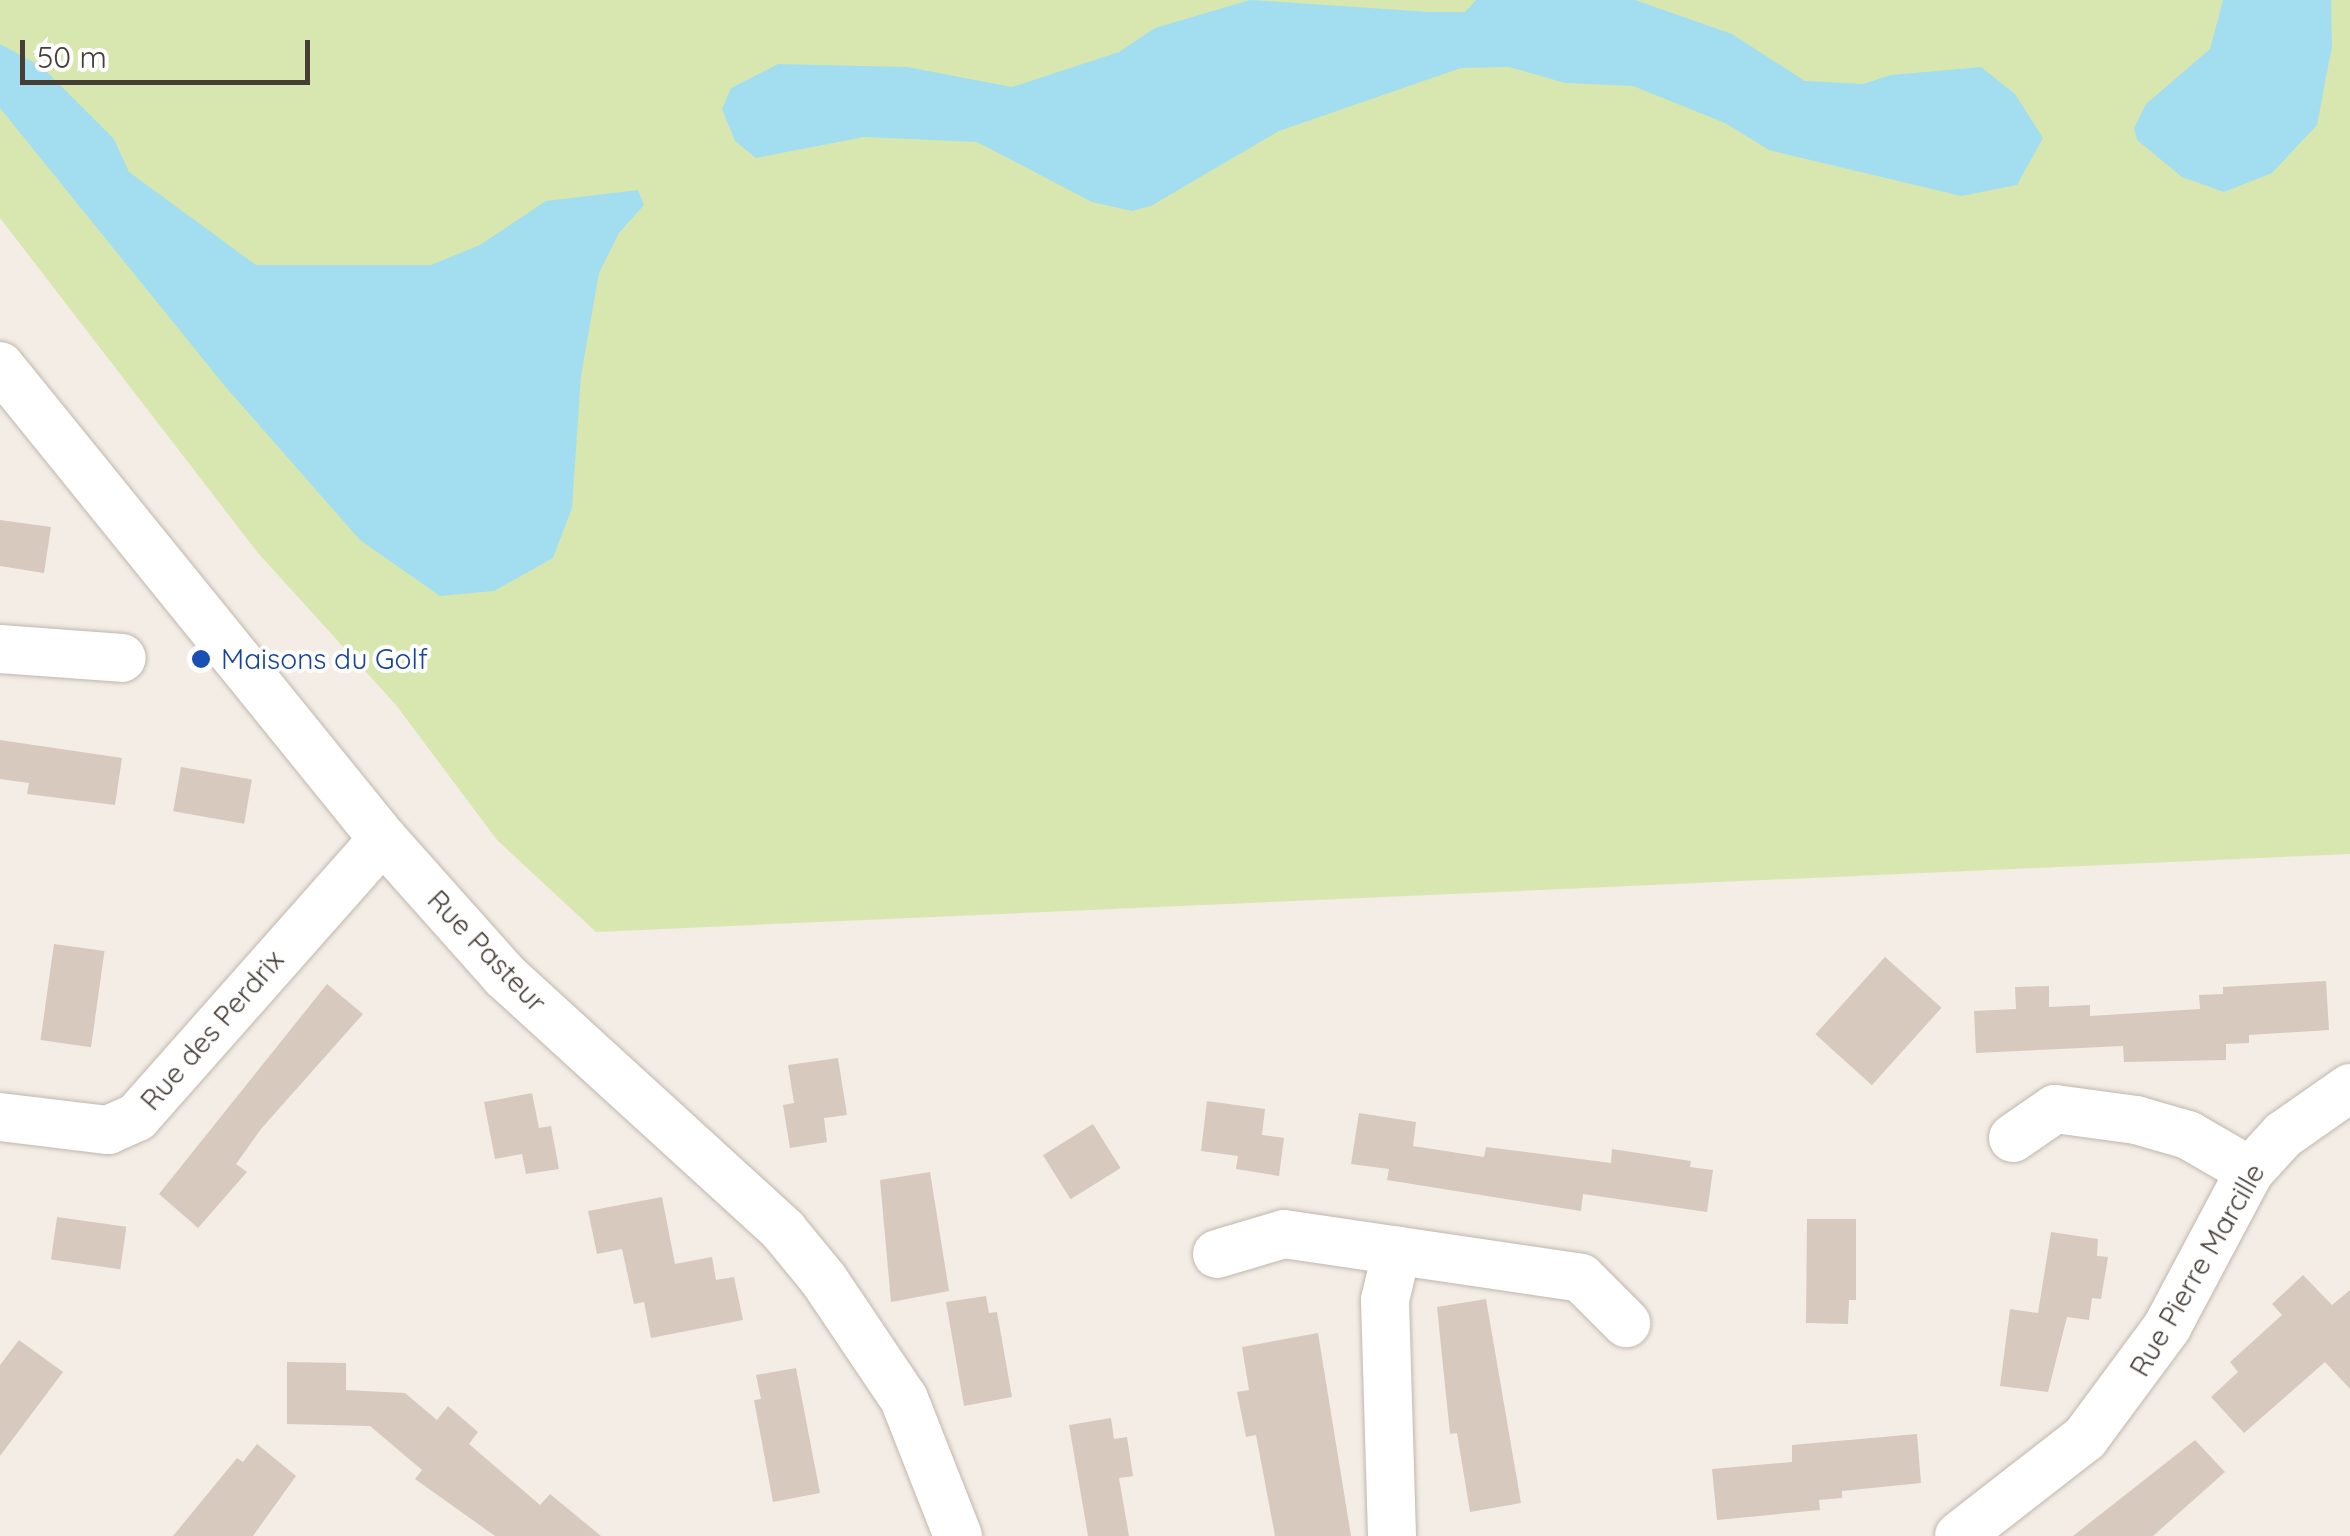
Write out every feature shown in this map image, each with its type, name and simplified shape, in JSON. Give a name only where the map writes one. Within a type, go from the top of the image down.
[{"type":"street","name":"Rue Pasteur","points":[[0,366],[383,839],[504,976],[782,1230],[814,1267],[904,1399],[958,1536]]},
{"type":"street","points":[[0,649],[122,658]]},
{"type":"street","name":"Rue des Perdrix","points":[[0,1118],[108,1130],[137,1116],[383,839]]},
{"type":"street","name":"Rue Pierre Marcille","points":[[1959,1536],[2085,1438],[2132,1382],[2250,1171],[2283,1136],[2350,1088]]},
{"type":"street","points":[[2013,1138],[2055,1109],[2136,1120],[2188,1135],[2250,1171]]},
{"type":"street","points":[[1217,1254],[1284,1234],[1582,1278],[1626,1323]]},
{"type":"street","points":[[1392,1536],[1385,1300],[1397,1250]]},
{"type":"green space","points":[[0,0],[2350,0],[2350,854],[596,932],[497,840],[396,705],[258,553],[0,218]]},
{"type":"water","points":[[1250,0],[1465,12],[1476,0],[1635,0],[1732,34],[1805,81],[1863,84],[1891,75],[1981,67],[2015,94],[2043,138],[2017,185],[1961,196],[1769,150],[1725,123],[1633,86],[1565,83],[1509,67],[1461,68],[1279,131],[1151,206],[1132,211],[1092,202],[977,142],[864,137],[756,158],[735,141],[722,109],[731,88],[778,64],[907,67],[1012,87],[1119,52],[1155,28]]},
{"type":"water","points":[[2223,0],[2331,0],[2332,46],[2317,125],[2272,173],[2224,192],[2182,177],[2137,140],[2134,128],[2146,104],[2210,49]]},
{"type":"water","points":[[0,44],[42,67],[114,139],[129,172],[256,265],[431,265],[480,245],[546,201],[638,190],[644,205],[619,233],[599,273],[581,376],[572,508],[553,558],[494,591],[440,596],[360,540],[224,385],[0,108]]},
{"type":"building","points":[[0,520],[51,527],[44,573],[0,566]]},
{"type":"building","points":[[0,740],[122,758],[115,805],[27,794],[29,783],[0,779]]},
{"type":"building","points":[[181,767],[252,780],[244,824],[173,811]]},
{"type":"building","points":[[54,944],[105,951],[91,1047],[41,1040]]},
{"type":"building","points":[[1885,957],[1941,1008],[1872,1085],[1815,1034]]},
{"type":"building","points":[[2326,981],[2329,1030],[2249,1035],[2249,1043],[2226,1044],[2226,1060],[2124,1062],[2123,1046],[1976,1053],[1974,1011],[2016,1009],[2015,987],[2049,986],[2049,1007],[2090,1005],[2090,1016],[2200,1009],[2199,995],[2223,994],[2223,987]]},
{"type":"building","points":[[327,984],[363,1014],[261,1129],[236,1164],[247,1172],[198,1228],[159,1194]]},
{"type":"building","points":[[838,1058],[847,1115],[824,1118],[827,1142],[790,1148],[783,1105],[794,1103],[788,1065]]},
{"type":"building","points":[[532,1093],[539,1128],[551,1126],[559,1169],[526,1174],[522,1154],[495,1159],[484,1102]]},
{"type":"building","points":[[1207,1101],[1265,1109],[1262,1135],[1284,1138],[1279,1176],[1236,1169],[1238,1156],[1201,1151]]},
{"type":"building","points":[[1359,1113],[1416,1122],[1413,1146],[1484,1157],[1486,1147],[1611,1163],[1612,1149],[1691,1161],[1690,1167],[1713,1170],[1707,1212],[1583,1194],[1581,1211],[1387,1180],[1389,1169],[1351,1164]]},
{"type":"building","points":[[1093,1124],[1121,1168],[1071,1199],[1043,1155]]},
{"type":"building","points":[[930,1172],[949,1291],[891,1302],[880,1180]]},
{"type":"building","points":[[662,1197],[675,1264],[712,1257],[716,1280],[734,1277],[743,1320],[651,1338],[644,1302],[634,1304],[622,1249],[597,1254],[588,1211]]},
{"type":"building","points":[[57,1217],[126,1227],[120,1269],[51,1260]]},
{"type":"building","points":[[1807,1219],[1856,1219],[1856,1300],[1849,1300],[1848,1324],[1806,1323]]},
{"type":"building","points":[[2051,1232],[2098,1239],[2097,1256],[2108,1257],[2101,1299],[2092,1298],[2089,1320],[2067,1317],[2048,1392],[2000,1386],[2010,1309],[2038,1313]]},
{"type":"building","points":[[2303,1275],[2332,1305],[2350,1290],[2350,1389],[2325,1362],[2244,1433],[2211,1397],[2238,1372],[2230,1362],[2282,1315],[2272,1304]]},
{"type":"building","points":[[986,1296],[989,1313],[997,1312],[1012,1397],[964,1406],[946,1302]]},
{"type":"building","points":[[1486,1299],[1521,1503],[1470,1512],[1457,1433],[1450,1434],[1437,1307]]},
{"type":"building","points":[[1318,1333],[1351,1536],[1275,1536],[1256,1435],[1246,1437],[1237,1392],[1249,1390],[1242,1347]]},
{"type":"building","points":[[19,1340],[63,1372],[0,1456],[0,1365]]},
{"type":"building","points":[[287,1362],[346,1363],[346,1390],[405,1393],[437,1420],[448,1406],[478,1432],[469,1444],[540,1505],[550,1494],[601,1536],[495,1536],[415,1479],[422,1470],[370,1426],[287,1424]]},
{"type":"building","points":[[796,1368],[820,1493],[773,1502],[754,1400],[761,1399],[756,1375]]},
{"type":"building","points":[[1111,1418],[1114,1439],[1127,1437],[1133,1476],[1119,1478],[1129,1536],[1088,1536],[1069,1425]]},
{"type":"building","points":[[1917,1434],[1921,1483],[1842,1491],[1842,1498],[1819,1500],[1820,1510],[1717,1520],[1712,1469],[1792,1462],[1792,1445]]},
{"type":"building","points":[[2195,1440],[2225,1472],[2153,1536],[2073,1536]]},
{"type":"building","points":[[257,1444],[296,1476],[253,1536],[173,1536],[237,1458],[243,1462]]},
{"type":"place","name":"Maisons du Golf","points":[[201,659]]}]
